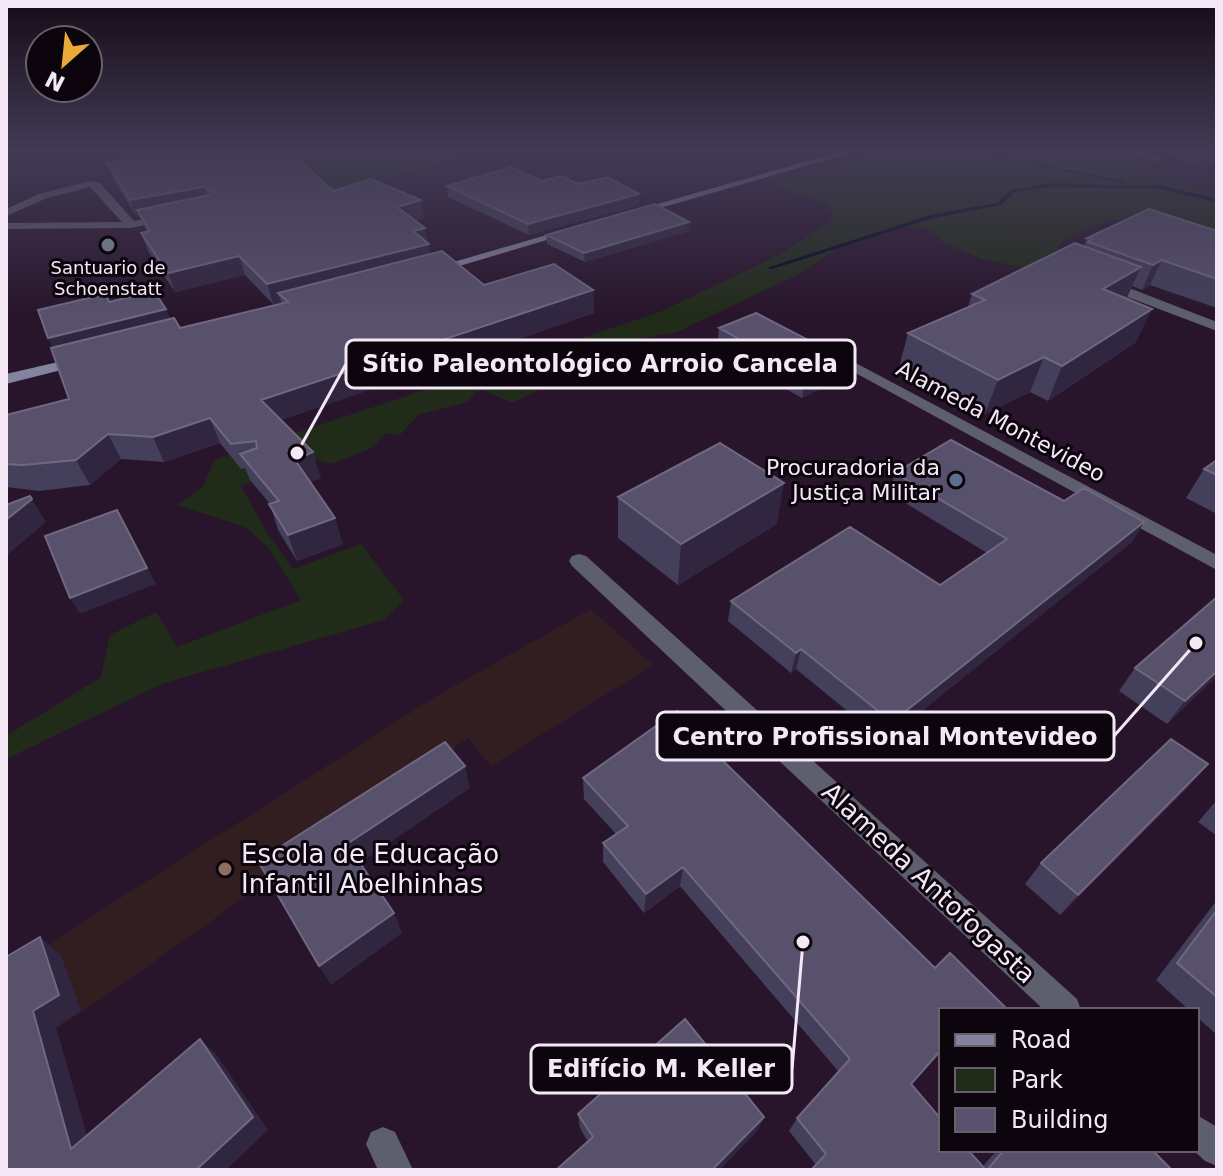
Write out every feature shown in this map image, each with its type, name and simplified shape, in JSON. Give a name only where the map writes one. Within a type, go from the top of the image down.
[{"type":"street","points":[[115,207],[131,225]]},
{"type":"street","points":[[611,219],[654,207]]},
{"type":"street","points":[[6,226],[131,225],[183,215]]},
{"type":"street","points":[[412,276],[581,228]]},
{"type":"street","points":[[1099,281],[1217,327]]},
{"type":"street","name":"Alameda Montevideo","points":[[804,340],[1217,563]]},
{"type":"street","points":[[6,379],[92,359]]},
{"type":"street","name":"Alameda Antofogasta","points":[[579,561],[1064,1008]]},
{"type":"street","points":[[1199,1133],[1217,1149]]},
{"type":"shaded area","name":"Escola de Educação Infantil Abelhinhas","points":[[591,609],[653,665],[491,766],[468,738],[113,991],[6,1062],[6,971],[435,697]]},
{"type":"green space","points":[[828,207],[1217,207],[1217,251],[1116,219],[1063,241],[1055,254],[1030,269],[982,259],[945,243],[928,229],[906,227],[839,247],[799,274],[677,332],[635,340],[616,360],[571,366],[562,379],[512,403],[483,390],[475,392],[468,402],[418,415],[400,435],[387,433],[370,449],[332,464],[307,457],[241,486],[267,533],[293,569],[361,544],[404,600],[384,620],[164,683],[6,759],[6,736],[101,677],[110,635],[156,612],[177,647],[301,600],[268,547],[245,527],[177,505],[203,487],[214,460],[660,312],[780,254],[831,221],[833,213]]},
{"type":"building","points":[[152,207],[397,207],[425,228],[413,231],[429,244],[267,284],[239,256],[168,273],[141,233],[150,231],[137,210]]},
{"type":"building","points":[[492,207],[591,207],[528,224]]},
{"type":"building","points":[[645,207],[660,207],[689,222],[584,253],[546,235]]},
{"type":"building","points":[[1149,209],[1217,231],[1217,279],[1162,260],[1153,265],[1088,242],[1092,239],[1087,238]]},
{"type":"building","points":[[1075,243],[1141,267],[1103,289],[1152,309],[1062,366],[1044,357],[998,380],[908,333],[985,300],[972,294]]},
{"type":"building","points":[[442,251],[484,285],[554,264],[593,290],[261,400],[313,452],[295,460],[335,518],[288,535],[269,504],[279,501],[240,454],[257,448],[256,441],[231,444],[210,418],[153,437],[108,434],[76,460],[6,464],[6,415],[69,399],[51,348],[174,318],[180,328],[288,302],[278,293]]},
{"type":"building","points":[[154,291],[166,309],[48,338],[38,310],[106,294],[109,302]]},
{"type":"building","points":[[756,313],[843,358],[806,376],[719,328]]},
{"type":"building","points":[[951,440],[1064,501],[1084,488],[1144,522],[892,722],[801,649],[796,653],[731,601],[850,527],[940,585],[1007,539],[895,473]]},
{"type":"building","points":[[720,443],[784,483],[681,544],[618,497]]},
{"type":"building","points":[[1217,460],[1217,475],[1204,469]]},
{"type":"building","points":[[30,496],[32,499],[6,520],[6,505]]},
{"type":"building","points":[[117,510],[147,568],[70,598],[45,536]]},
{"type":"building","points":[[1217,597],[1217,671],[1185,701],[1135,668]]},
{"type":"building","points":[[677,711],[719,749],[714,752],[935,968],[950,953],[1006,1008],[939,1008],[939,1052],[911,1084],[939,1117],[939,1152],[970,1152],[986,1170],[811,1170],[826,1154],[797,1118],[850,1059],[683,867],[646,894],[603,843],[628,826],[583,778]]},
{"type":"building","points":[[1171,739],[1208,764],[1078,895],[1041,863]]},
{"type":"building","points":[[445,742],[465,766],[347,844],[394,913],[319,966],[258,861]]},
{"type":"building","points":[[1217,910],[1217,997],[1177,963]]},
{"type":"building","points":[[40,937],[59,995],[33,1011],[71,1149],[200,1039],[253,1117],[196,1170],[6,1170],[6,957]]},
{"type":"building","points":[[685,1019],[764,1117],[712,1170],[556,1170],[593,1137],[578,1114]]},
{"type":"building","points":[[1002,1152],[1154,1152],[1172,1170],[987,1170]]},
{"type":"waterway","points":[[770,268],[932,216],[983,207]]},
{"type":"place","name":"Santuario de Schoenstatt","points":[[108,245]]},
{"type":"place","name":"Sítio Paleontológico Arroio Cancela","points":[[297,453]]},
{"type":"place","name":"Procuradoria da Justiça Militar","points":[[956,480]]},
{"type":"place","name":"Centro Profissional Montevideo","points":[[1196,643]]},
{"type":"place","name":"Escola de Educação Infantil Abelhinhas","points":[[225,869]]},
{"type":"place","name":"Edifício M. Keller","points":[[803,942]]}]
